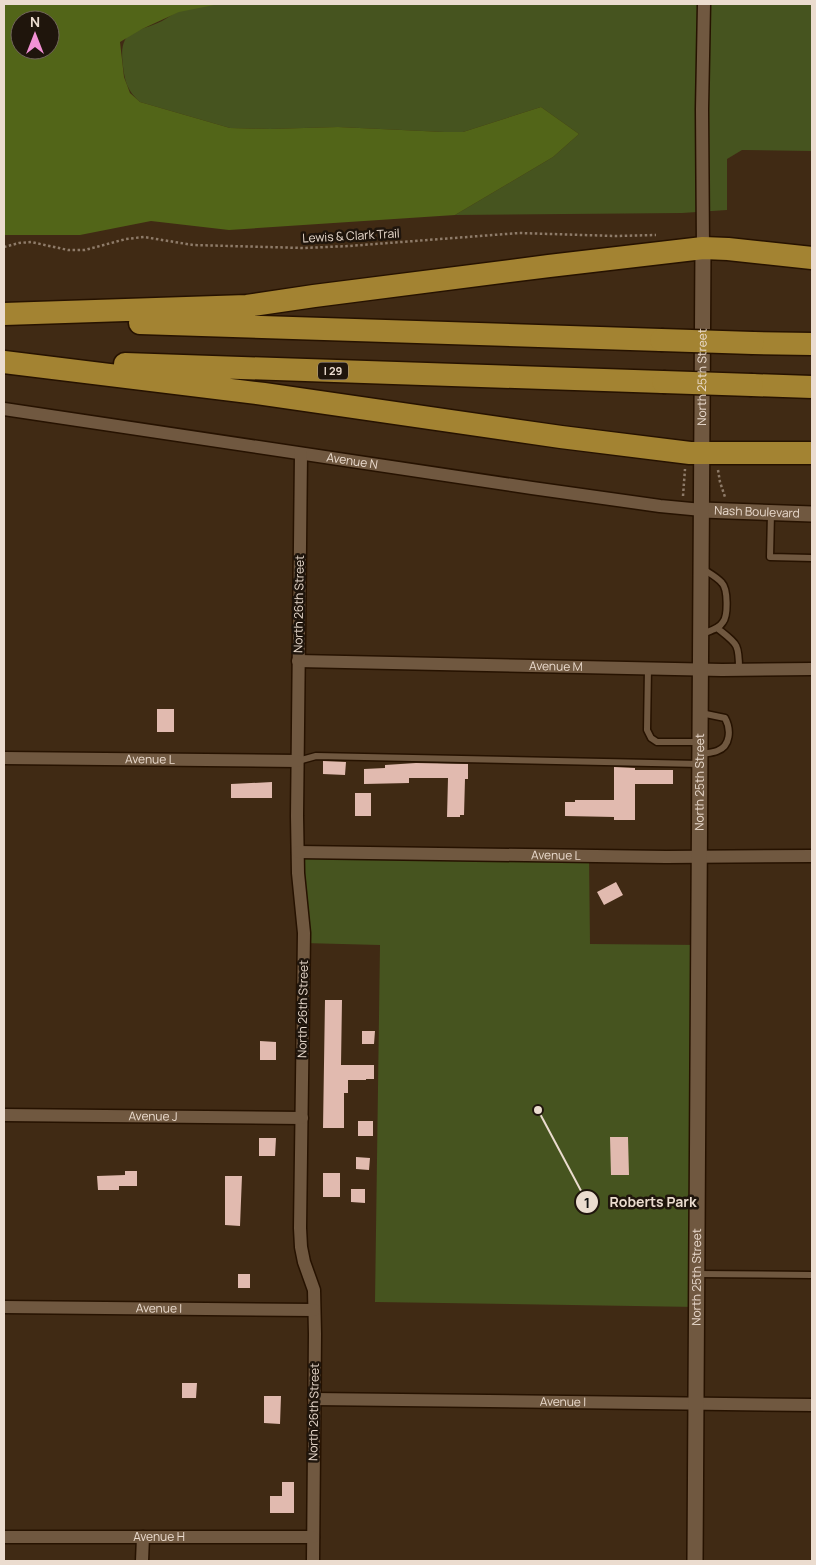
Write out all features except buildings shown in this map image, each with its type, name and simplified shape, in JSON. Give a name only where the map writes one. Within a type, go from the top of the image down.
[{"type":"highway","points":[[4,316],[247,306],[549,266],[703,248],[812,258]]},
{"type":"highway","points":[[4,316],[168,324],[812,344]]},
{"type":"highway","points":[[4,362],[264,394],[552,435],[702,454],[812,453]]},
{"type":"highway","name":"I 29","points":[[4,362],[197,366],[812,387]]},
{"type":"street","name":"North 25th Street","points":[[695,1561],[704,4]]},
{"type":"street","name":"Avenue N","points":[[4,409],[660,506],[702,510]]},
{"type":"street","name":"North 26th Street","points":[[301,454],[297,761],[298,852],[304,933],[300,1228],[304,1262],[314,1290],[313,1561]]},
{"type":"street","name":"Nash Boulevard","points":[[702,510],[812,514]]},
{"type":"street","name":"Avenue M","points":[[298,661],[701,670],[812,669]]},
{"type":"street","name":"Avenue L","points":[[4,758],[297,761]]},
{"type":"street","name":"Avenue L","points":[[298,852],[700,857],[812,856]]},
{"type":"street","name":"Avenue J","points":[[4,1115],[302,1118]]},
{"type":"street","name":"Avenue I","points":[[4,1307],[314,1310]]},
{"type":"street","name":"Avenue I","points":[[314,1400],[812,1405]]},
{"type":"street","name":"Avenue H","points":[[4,1537],[313,1537]]},
{"type":"street","points":[[142,1561],[143,1537]]},
{"type":"lane","points":[[771,513],[770,557],[812,558]]},
{"type":"lane","points":[[701,635],[717,628],[723,623],[726,616],[726,588],[702,568]]},
{"type":"lane","points":[[717,628],[736,643],[739,651],[739,669]]},
{"type":"lane","points":[[648,668],[647,730],[651,738],[657,742],[701,753]]},
{"type":"lane","points":[[297,761],[316,756],[701,753],[717,751],[724,746],[730,734],[730,726],[724,718],[701,713]]},
{"type":"lane","points":[[697,1274],[812,1276]]},
{"type":"path","name":"Lewis & Clark Trail","points":[[4,247],[31,242],[68,250],[85,250],[144,237],[193,245],[304,248],[520,233],[615,236],[662,235]]},
{"type":"green space","points":[[4,4],[219,4],[179,12],[142,29],[120,42],[124,77],[130,93],[140,102],[230,128],[338,127],[463,132],[541,107],[579,134],[553,157],[455,215],[229,230],[151,221],[80,235],[4,235]]},
{"type":"green space","points":[[812,4],[812,151],[742,150],[727,159],[727,210],[682,213],[455,215],[553,157],[579,134],[541,107],[463,132],[444,132],[338,127],[230,128],[140,102],[130,90],[125,77],[122,54],[126,38],[130,34],[162,21],[185,8],[196,5]]},
{"type":"green space","points":[[298,852],[589,856],[590,944],[700,945],[697,1307],[375,1302],[380,945],[303,943]]},
{"type":"place","name":"Roberts Park","points":[[538,1110]]}]
